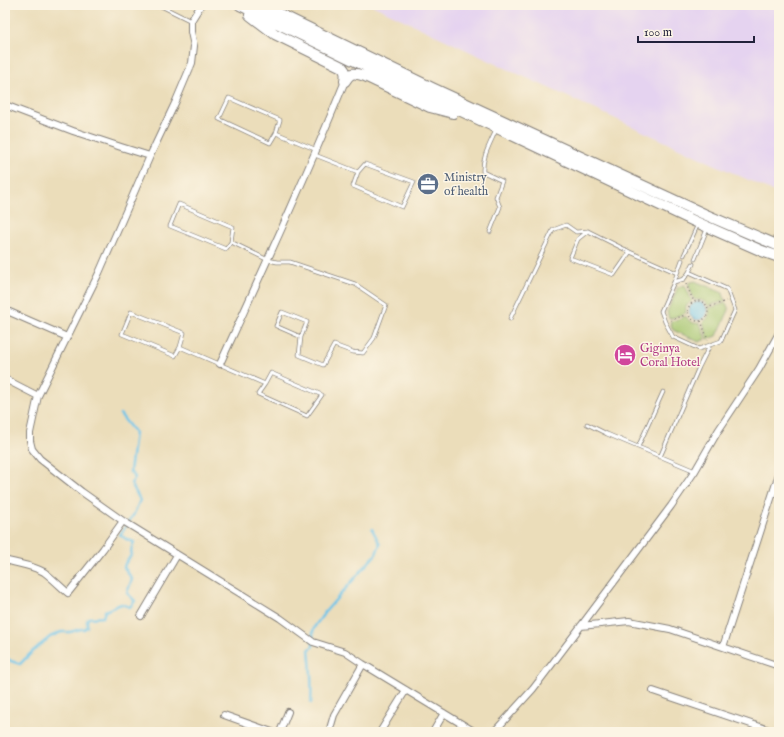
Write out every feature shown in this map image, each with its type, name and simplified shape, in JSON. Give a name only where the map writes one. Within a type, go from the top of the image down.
[{"type":"main road","points":[[236,5],[275,34],[342,66],[346,74],[346,81]]},
{"type":"main road","points":[[240,5],[479,120],[708,227],[779,257]]},
{"type":"main road","points":[[261,5],[432,88],[704,214],[779,246]]},
{"type":"main road","points":[[346,81],[348,76],[358,73],[430,107],[479,120]]},
{"type":"street","points":[[201,5],[191,21],[191,32],[194,46],[192,63],[99,273],[38,396],[30,437],[32,449],[40,459],[82,492],[123,521],[280,618],[313,642],[345,652],[475,732]]},
{"type":"street","points":[[220,364],[316,153],[346,81]]},
{"type":"street","points":[[5,105],[80,133],[150,156]]},
{"type":"street","points":[[5,310],[67,337]]},
{"type":"street","points":[[494,732],[533,689],[671,506],[695,471],[779,333]]},
{"type":"street","points":[[5,379],[38,396]]},
{"type":"street","points":[[723,647],[779,474]]},
{"type":"street","points":[[5,560],[15,563],[22,563],[44,572],[68,593],[123,521]]},
{"type":"street","points":[[141,616],[177,555]]},
{"type":"street","points":[[581,626],[629,621],[670,629],[779,666]]},
{"type":"street","points":[[328,732],[334,715],[363,664]]},
{"type":"street","points":[[380,732],[406,690]]},
{"type":"street","points":[[653,691],[775,732]]},
{"type":"street","points":[[280,732],[288,712]]},
{"type":"street","points":[[433,732],[444,713]]},
{"type":"street","points":[[224,714],[272,732]]},
{"type":"lane","points":[[159,5],[191,21]]},
{"type":"lane","points":[[229,98],[280,120],[276,134],[270,142],[219,119],[229,98]]},
{"type":"lane","points":[[490,232],[500,207],[496,197],[502,181],[482,172],[482,165],[497,128]]},
{"type":"lane","points":[[276,134],[358,172]]},
{"type":"lane","points":[[365,164],[414,182],[402,207],[352,186],[358,172],[365,164]]},
{"type":"lane","points":[[179,204],[233,227],[231,242],[226,249],[170,226],[179,204]]},
{"type":"lane","points":[[684,255],[698,222]]},
{"type":"lane","points":[[510,319],[553,230],[566,225],[576,232],[588,230],[630,252],[677,273]]},
{"type":"lane","points":[[695,259],[708,227]]},
{"type":"lane","points":[[588,230],[578,239],[570,258],[614,275],[630,252]]},
{"type":"lane","points":[[231,242],[268,260],[290,262],[355,284],[386,305],[374,338],[363,353],[353,352],[334,345],[322,366],[299,355],[300,337],[307,322],[282,312],[276,326],[300,337]]},
{"type":"lane","points":[[682,260],[661,311],[673,337],[699,349],[721,341],[735,310],[727,289],[689,272]]},
{"type":"lane","points":[[674,282],[684,279],[692,264]]},
{"type":"lane","points":[[132,312],[184,334],[180,347],[175,356],[122,334],[132,312]]},
{"type":"lane","points":[[660,457],[699,366],[710,345]]},
{"type":"lane","points":[[180,347],[265,384]]},
{"type":"lane","points":[[271,372],[322,395],[306,416],[258,394],[265,384],[271,372]]},
{"type":"lane","points":[[638,447],[663,392]]},
{"type":"lane","points":[[587,424],[695,471]]},
{"type":"path","points":[[684,279],[694,302]]},
{"type":"path","points":[[707,308],[731,300]]},
{"type":"path","points":[[694,302],[702,302],[707,308],[707,316],[701,321],[696,322],[690,319],[688,307],[694,302]]},
{"type":"path","points":[[665,322],[688,314]]},
{"type":"path","points":[[701,321],[710,345]]},
{"type":"shaded area","points":[[372,5],[779,5],[779,194],[477,55]]},
{"type":"green space","points":[[695,281],[723,293],[725,301],[708,306],[702,301],[694,300],[688,283]]},
{"type":"green space","points":[[685,285],[692,301],[686,306],[686,313],[669,319],[667,312],[678,287]]},
{"type":"green space","points":[[726,303],[729,310],[717,336],[708,339],[703,322],[708,316],[709,308]]},
{"type":"green space","points":[[686,316],[692,322],[700,323],[706,339],[699,342],[673,330],[670,322]]},
{"type":"water","points":[[698,302],[704,305],[707,311],[704,317],[698,320],[692,317],[689,311],[692,305]]},
{"type":"waterway","points":[[5,657],[20,664],[50,637],[61,632],[84,629],[87,627],[88,618],[103,617],[105,611],[121,604],[130,607],[135,601],[127,593],[132,579],[124,567],[131,555],[134,542],[120,535],[134,514],[140,500],[131,483],[135,477],[130,472],[135,433],[120,414]]},
{"type":"waterway","points":[[311,703],[309,650],[313,646],[313,631],[325,612],[376,554],[380,544],[372,529]]},
{"type":"place","name":"Ministry of health","points":[[428,184]]},
{"type":"place","name":"Giginya Coral Hotel","points":[[625,355]]}]
